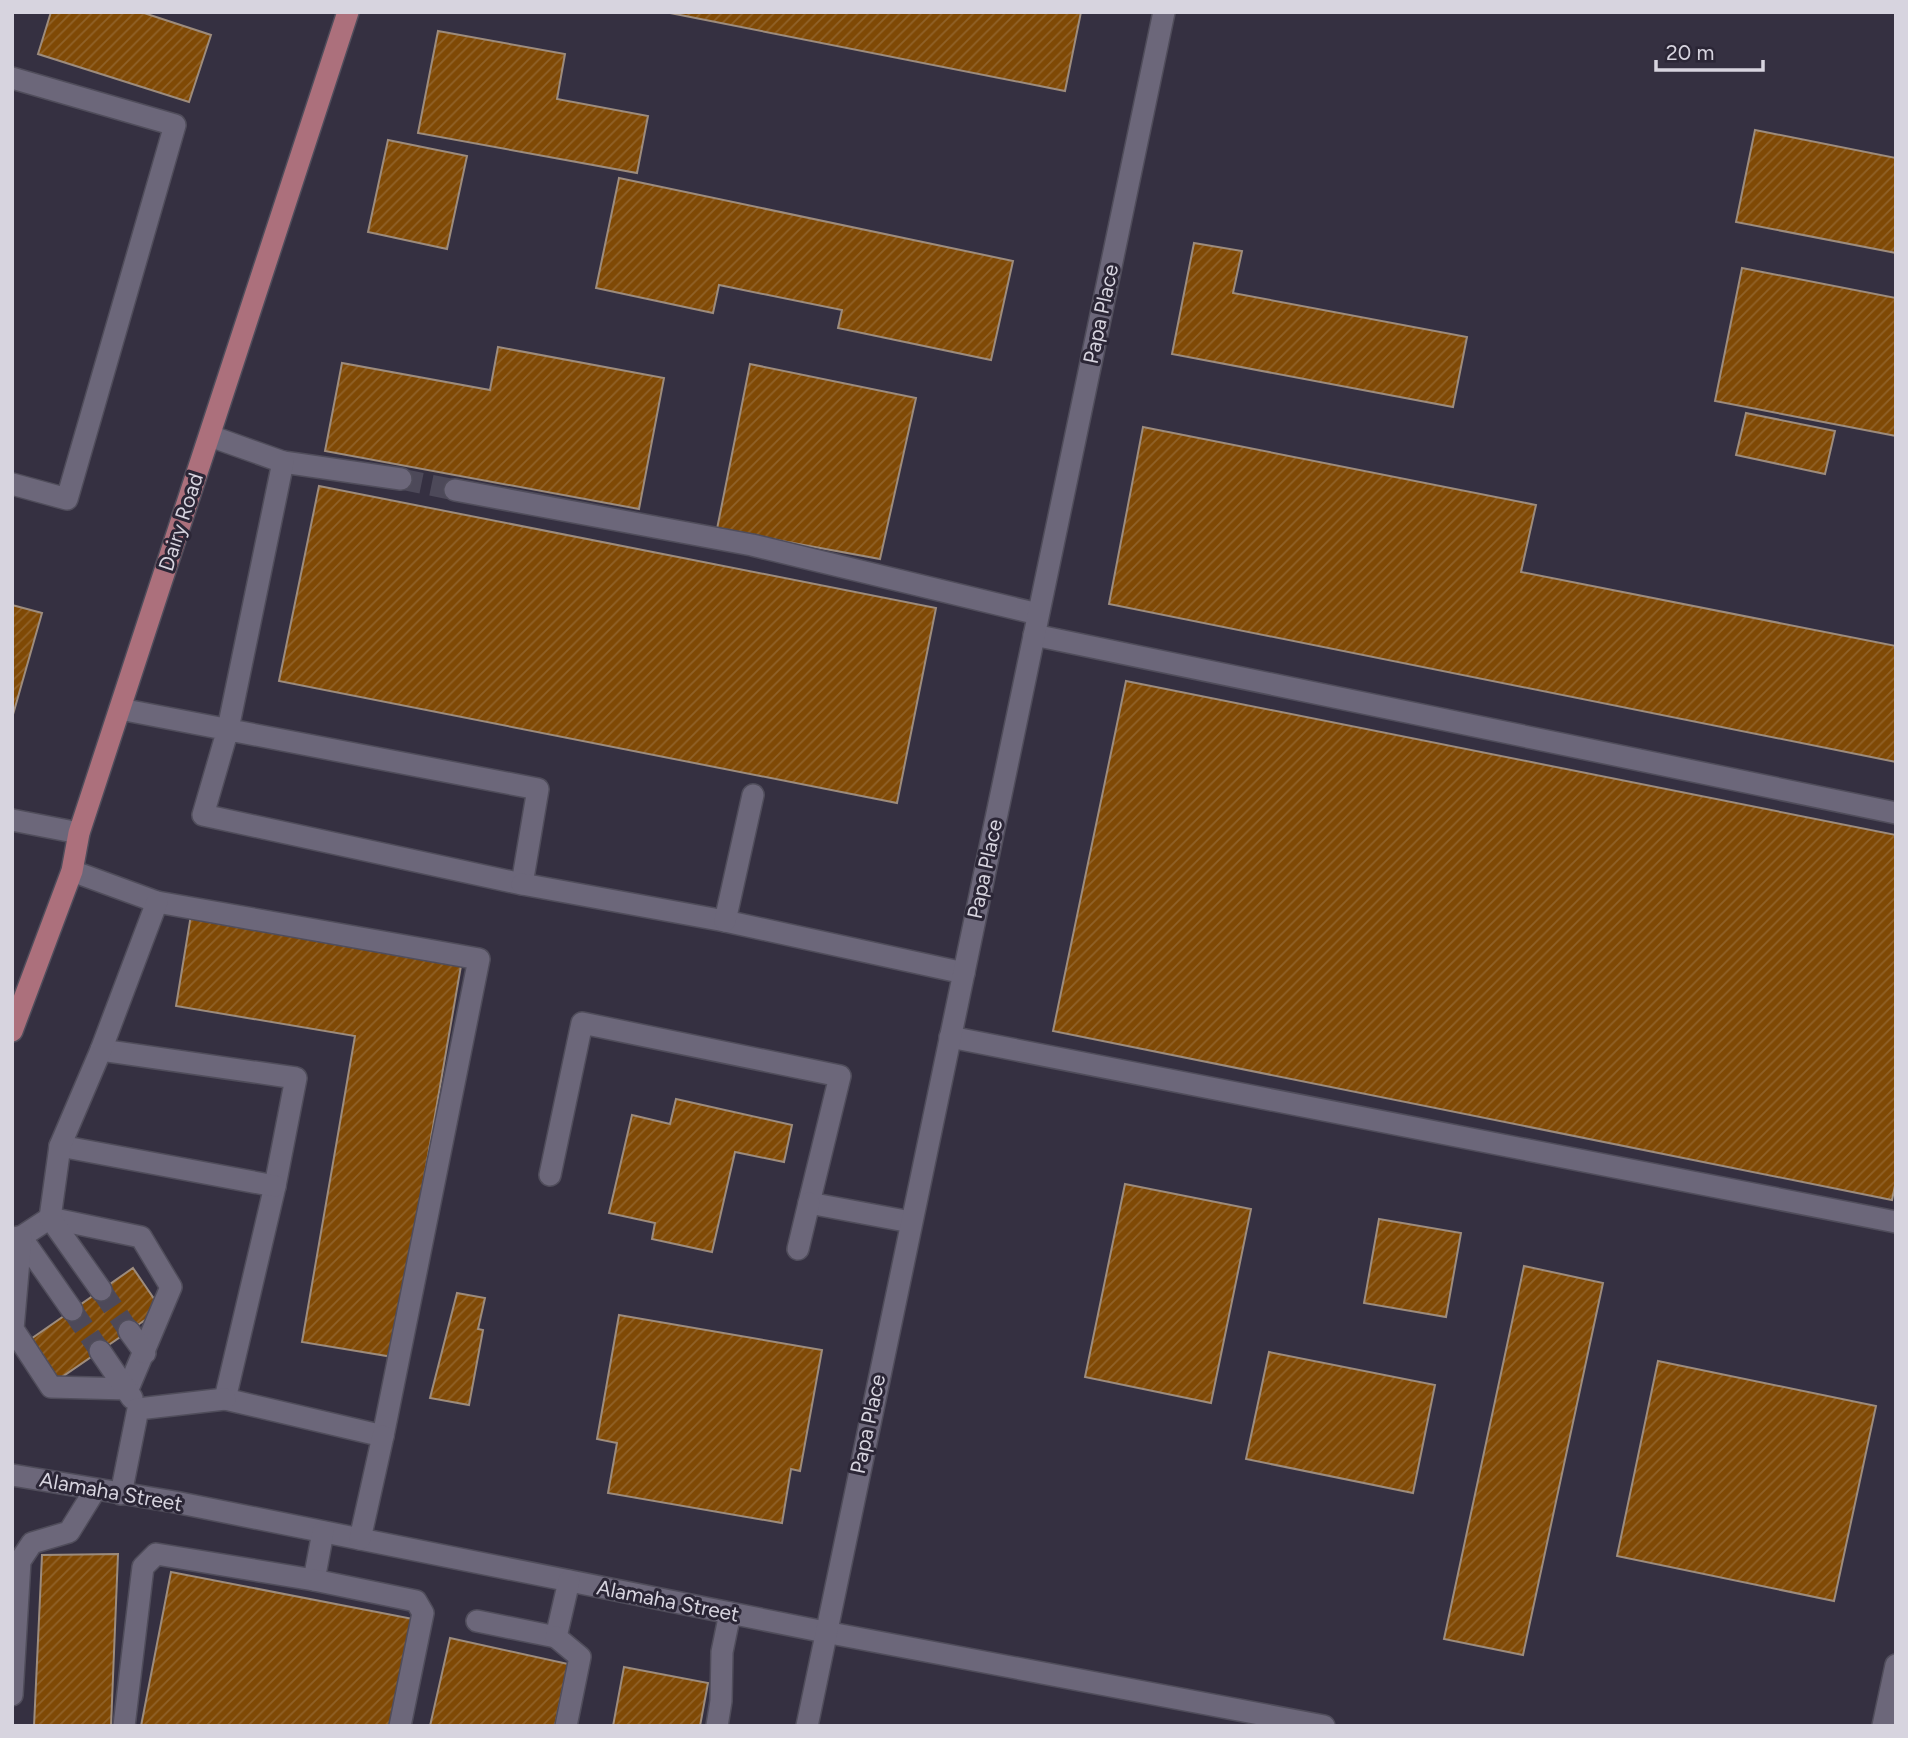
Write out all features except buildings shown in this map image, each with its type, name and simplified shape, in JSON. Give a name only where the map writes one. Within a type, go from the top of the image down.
[{"type":"main road","name":"Dairy Road","points":[[12,1031],[72,871],[79,833],[348,12]]},
{"type":"street","name":"Papa Place","points":[[807,1726],[1164,12]]},
{"type":"street","points":[[12,78],[175,125],[67,499],[12,484]]},
{"type":"street","points":[[210,436],[283,462],[401,479]]},
{"type":"street","points":[[283,462],[228,729],[203,815],[522,884],[725,921],[964,973]]},
{"type":"street","points":[[455,490],[752,545],[1036,625],[1896,813]]},
{"type":"street","points":[[120,709],[538,789],[522,884]]},
{"type":"street","points":[[725,921],[753,795]]},
{"type":"street","points":[[12,820],[79,833]]},
{"type":"street","points":[[72,871],[157,902],[479,959],[360,1539]]},
{"type":"street","points":[[101,1290],[50,1218],[60,1146],[101,1050],[157,902]]},
{"type":"street","points":[[550,1175],[582,1023],[839,1076],[798,1249]]},
{"type":"street","points":[[950,1037],[1896,1222]]},
{"type":"street","points":[[101,1050],[296,1079],[275,1186],[225,1399]]},
{"type":"street","points":[[60,1146],[275,1186]]},
{"type":"street","points":[[809,1203],[911,1222]]},
{"type":"street","points":[[17,1236],[50,1218],[141,1237],[171,1287],[128,1389]]},
{"type":"street","points":[[17,1236],[72,1311]]},
{"type":"street","points":[[17,1236],[13,1329],[51,1387],[128,1389]]},
{"type":"street","points":[[129,1331],[145,1353]]},
{"type":"street","points":[[100,1351],[128,1389],[138,1409],[121,1494]]},
{"type":"street","points":[[138,1409],[225,1399],[383,1436]]},
{"type":"street","name":"Alamaha Street","points":[[12,1475],[175,1502],[825,1632],[1230,1717],[1324,1726]]},
{"type":"street","points":[[12,1695],[20,1561],[32,1544],[69,1532],[95,1490]]},
{"type":"street","points":[[314,1580],[323,1532]]},
{"type":"street","points":[[124,1726],[143,1567],[156,1554],[314,1580],[416,1601],[423,1613],[400,1726]]},
{"type":"street","points":[[556,1637],[569,1581]]},
{"type":"street","points":[[717,1726],[721,1701],[722,1652],[730,1613]]},
{"type":"street","points":[[477,1621],[556,1637],[580,1657],[566,1726]]},
{"type":"street","points":[[1883,1726],[1896,1665]]},
{"type":"tunnel","points":[[401,479],[455,490]]},
{"type":"tunnel","points":[[101,1290],[129,1331]]},
{"type":"tunnel","points":[[72,1310],[100,1351]]}]
